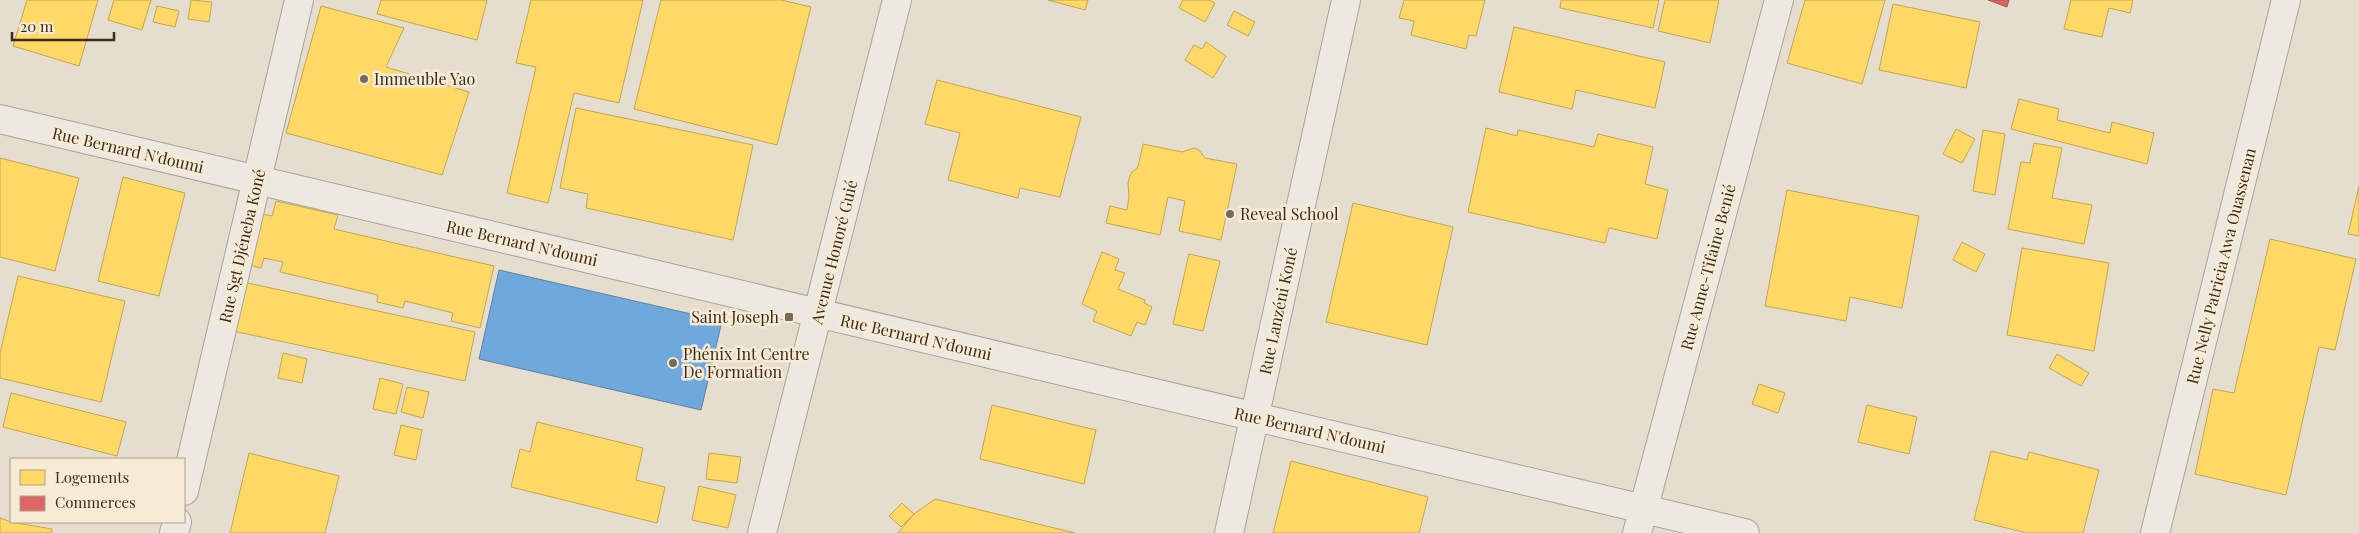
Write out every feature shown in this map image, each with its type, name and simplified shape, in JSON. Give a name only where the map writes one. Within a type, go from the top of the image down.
[{"type":"street","name":"Rue Sgt Djéneba Koné","points":[[185,487],[299,0]]},
{"type":"street","name":"Avenue Honoré Guié","points":[[762,533],[897,0]]},
{"type":"street","name":"Rue Lanzéni Koné","points":[[1229,533],[1346,0]]},
{"type":"street","name":"Rue Anne-Tifaine Benié","points":[[1640,521],[1779,0]]},
{"type":"street","name":"Rue Nelly Patricia Awa Ouassenan","points":[[2155,533],[2286,0]]},
{"type":"street","name":"Rue Bernard N'doumi","points":[[0,119],[1255,417],[1640,521],[1744,533]]},
{"type":"building: Logements","points":[[27,0],[98,0],[79,66],[13,46]]},
{"type":"building: Logements","points":[[114,0],[151,0],[142,30],[108,20]]},
{"type":"building: Logements","points":[[191,0],[212,2],[209,22],[188,19]]},
{"type":"building: Logements","points":[[381,0],[487,0],[477,40],[377,14]]},
{"type":"building: Logements","points":[[531,0],[643,0],[619,103],[574,93],[548,203],[507,193],[536,67],[516,63]]},
{"type":"building: Logements","points":[[661,0],[781,0],[811,7],[777,145],[634,109]]},
{"type":"building: Logements","points":[[1048,0],[1088,0],[1085,10]]},
{"type":"building: Logements","points":[[1183,0],[1209,0],[1215,3],[1205,22],[1179,8]]},
{"type":"building: Logements","points":[[1404,0],[1485,0],[1476,36],[1469,35],[1466,49],[1411,35],[1414,21],[1399,18]]},
{"type":"building: Logements","points":[[1561,0],[1659,0],[1653,28],[1560,8]]},
{"type":"building: Logements","points":[[1665,0],[1719,0],[1710,43],[1658,31]]},
{"type":"building: Logements","points":[[1805,0],[1885,0],[1862,84],[1787,63]]},
{"type":"building: Logements","points":[[2071,0],[2133,0],[2130,13],[2109,8],[2102,37],[2064,29]]},
{"type":"building: Logements","points":[[1893,4],[1980,22],[1966,88],[1879,70]]},
{"type":"building: Logements","points":[[157,6],[179,11],[175,27],[153,22]]},
{"type":"building: Logements","name":"Immeuble Yao","points":[[321,6],[404,28],[386,67],[469,92],[442,175],[286,133]]},
{"type":"building: Logements","points":[[1234,11],[1255,22],[1248,36],[1227,25]]},
{"type":"building: Logements","points":[[1514,27],[1665,62],[1655,108],[1576,90],[1572,109],[1499,92]]},
{"type":"building: Logements","points":[[1206,42],[1226,56],[1213,78],[1185,60],[1194,45],[1202,49]]},
{"type":"building: Logements","points":[[937,80],[1081,117],[1060,197],[1020,188],[1018,198],[948,180],[960,133],[925,124]]},
{"type":"building: Logements","points":[[2019,99],[2059,109],[2057,120],[2110,133],[2112,122],[2154,133],[2147,164],[2011,129]]},
{"type":"building: Logements","points":[[576,108],[753,145],[733,240],[586,208],[588,194],[560,188]]},
{"type":"building: Logements","points":[[1486,128],[1517,136],[1518,130],[1594,147],[1598,134],[1653,147],[1645,184],[1668,190],[1657,239],[1609,228],[1605,243],[1468,212]]},
{"type":"building: Logements","points":[[1956,129],[1975,139],[1962,163],[1943,154]]},
{"type":"building: Logements","points":[[1983,130],[2005,134],[1995,195],[1973,191]]},
{"type":"building: Logements","points":[[2034,143],[2062,148],[2052,198],[2092,205],[2084,244],[2008,229],[2021,162],[2030,163]]},
{"type":"building: Logements","points":[[1143,144],[1182,152],[1194,148],[1199,150],[1205,158],[1237,164],[1221,240],[1179,231],[1185,201],[1168,197],[1160,235],[1106,223],[1110,206],[1127,210],[1129,197],[1128,183],[1131,173],[1138,167]]},
{"type":"building: Logements","points":[[0,158],[79,178],[55,271],[0,257]]},
{"type":"building: Logements","points":[[123,177],[185,193],[159,296],[98,281]]},
{"type":"building: Logements","points":[[2359,186],[2359,236],[2348,234]]},
{"type":"building: Logements","points":[[1787,190],[1919,216],[1902,308],[1850,297],[1846,321],[1765,306]]},
{"type":"building: Logements","points":[[276,201],[338,215],[334,229],[494,266],[480,328],[451,321],[453,313],[405,301],[403,308],[377,302],[378,295],[280,272],[283,262],[264,258],[261,268],[242,263],[254,212],[272,216]]},
{"type":"building: Logements","points":[[1353,203],[1453,227],[1427,345],[1326,322]]},
{"type":"building: Logements","points":[[2270,239],[2356,259],[2335,350],[2319,347],[2286,495],[2195,474],[2213,389],[2234,393]]},
{"type":"building: Logements","points":[[1962,242],[1985,254],[1976,272],[1953,260]]},
{"type":"building: Logements","points":[[2022,248],[2109,263],[2094,351],[2007,335]]},
{"type":"building: Logements","points":[[1102,252],[1119,259],[1115,270],[1125,273],[1118,289],[1145,300],[1144,303],[1152,307],[1145,325],[1137,322],[1131,336],[1093,321],[1097,311],[1082,304]]},
{"type":"building: Logements","points":[[1189,254],[1220,261],[1203,331],[1173,324]]},
{"type":"building: Logements","points":[[18,276],[125,301],[101,402],[0,378],[0,353]]},
{"type":"building: Logements","points":[[243,282],[475,332],[465,381],[233,331]]},
{"type":"building: Logements","points":[[283,353],[307,359],[302,383],[278,378]]},
{"type":"building: Logements","points":[[2057,354],[2089,373],[2081,386],[2049,368]]},
{"type":"building: Logements","points":[[380,378],[403,384],[396,414],[373,409]]},
{"type":"building: Logements","points":[[1759,384],[1785,393],[1778,413],[1752,404]]},
{"type":"building: Logements","points":[[407,387],[429,392],[423,418],[401,412]]},
{"type":"building: Logements","points":[[11,393],[126,422],[117,456],[3,427]]},
{"type":"building: Logements","points":[[992,405],[1096,430],[1084,484],[980,459]]},
{"type":"building: Logements","points":[[1867,405],[1917,417],[1909,454],[1858,442]]},
{"type":"building: Logements","points":[[537,422],[643,448],[636,480],[665,487],[657,523],[511,487],[520,449],[530,452]]},
{"type":"building: Logements","points":[[401,425],[422,430],[416,460],[394,455]]},
{"type":"building: Logements","points":[[1991,451],[2027,460],[2029,452],[2099,470],[2083,533],[2027,533],[1974,520]]},
{"type":"building: Logements","points":[[249,453],[339,476],[325,533],[230,533]]},
{"type":"building: Logements","points":[[709,453],[741,457],[737,483],[706,479]]},
{"type":"building: Logements","points":[[1291,461],[1428,497],[1419,533],[1273,533]]},
{"type":"building: Logements","points":[[699,486],[736,495],[728,528],[692,520]]},
{"type":"building: Logements","points":[[935,499],[1075,533],[898,533],[914,514]]},
{"type":"building: Logements","points":[[902,503],[914,514],[901,527],[889,516]]},
{"type":"building: Logements","points":[[0,518],[10,523],[52,529],[51,533],[0,533]]},
{"type":"building: Commerces","points":[[1988,0],[2009,0],[2007,7]]},
{"type":"building: Écoles","points":[[499,270],[722,321],[701,410],[479,359]]},
{"type":"place","name":"Immeuble Yao","points":[[364,79]]},
{"type":"place","name":"Reveal School","points":[[1230,214]]},
{"type":"place","name":"Saint Joseph","points":[[789,317]]},
{"type":"place","name":"Phénix Int Centre De Formation","points":[[673,363]]}]
